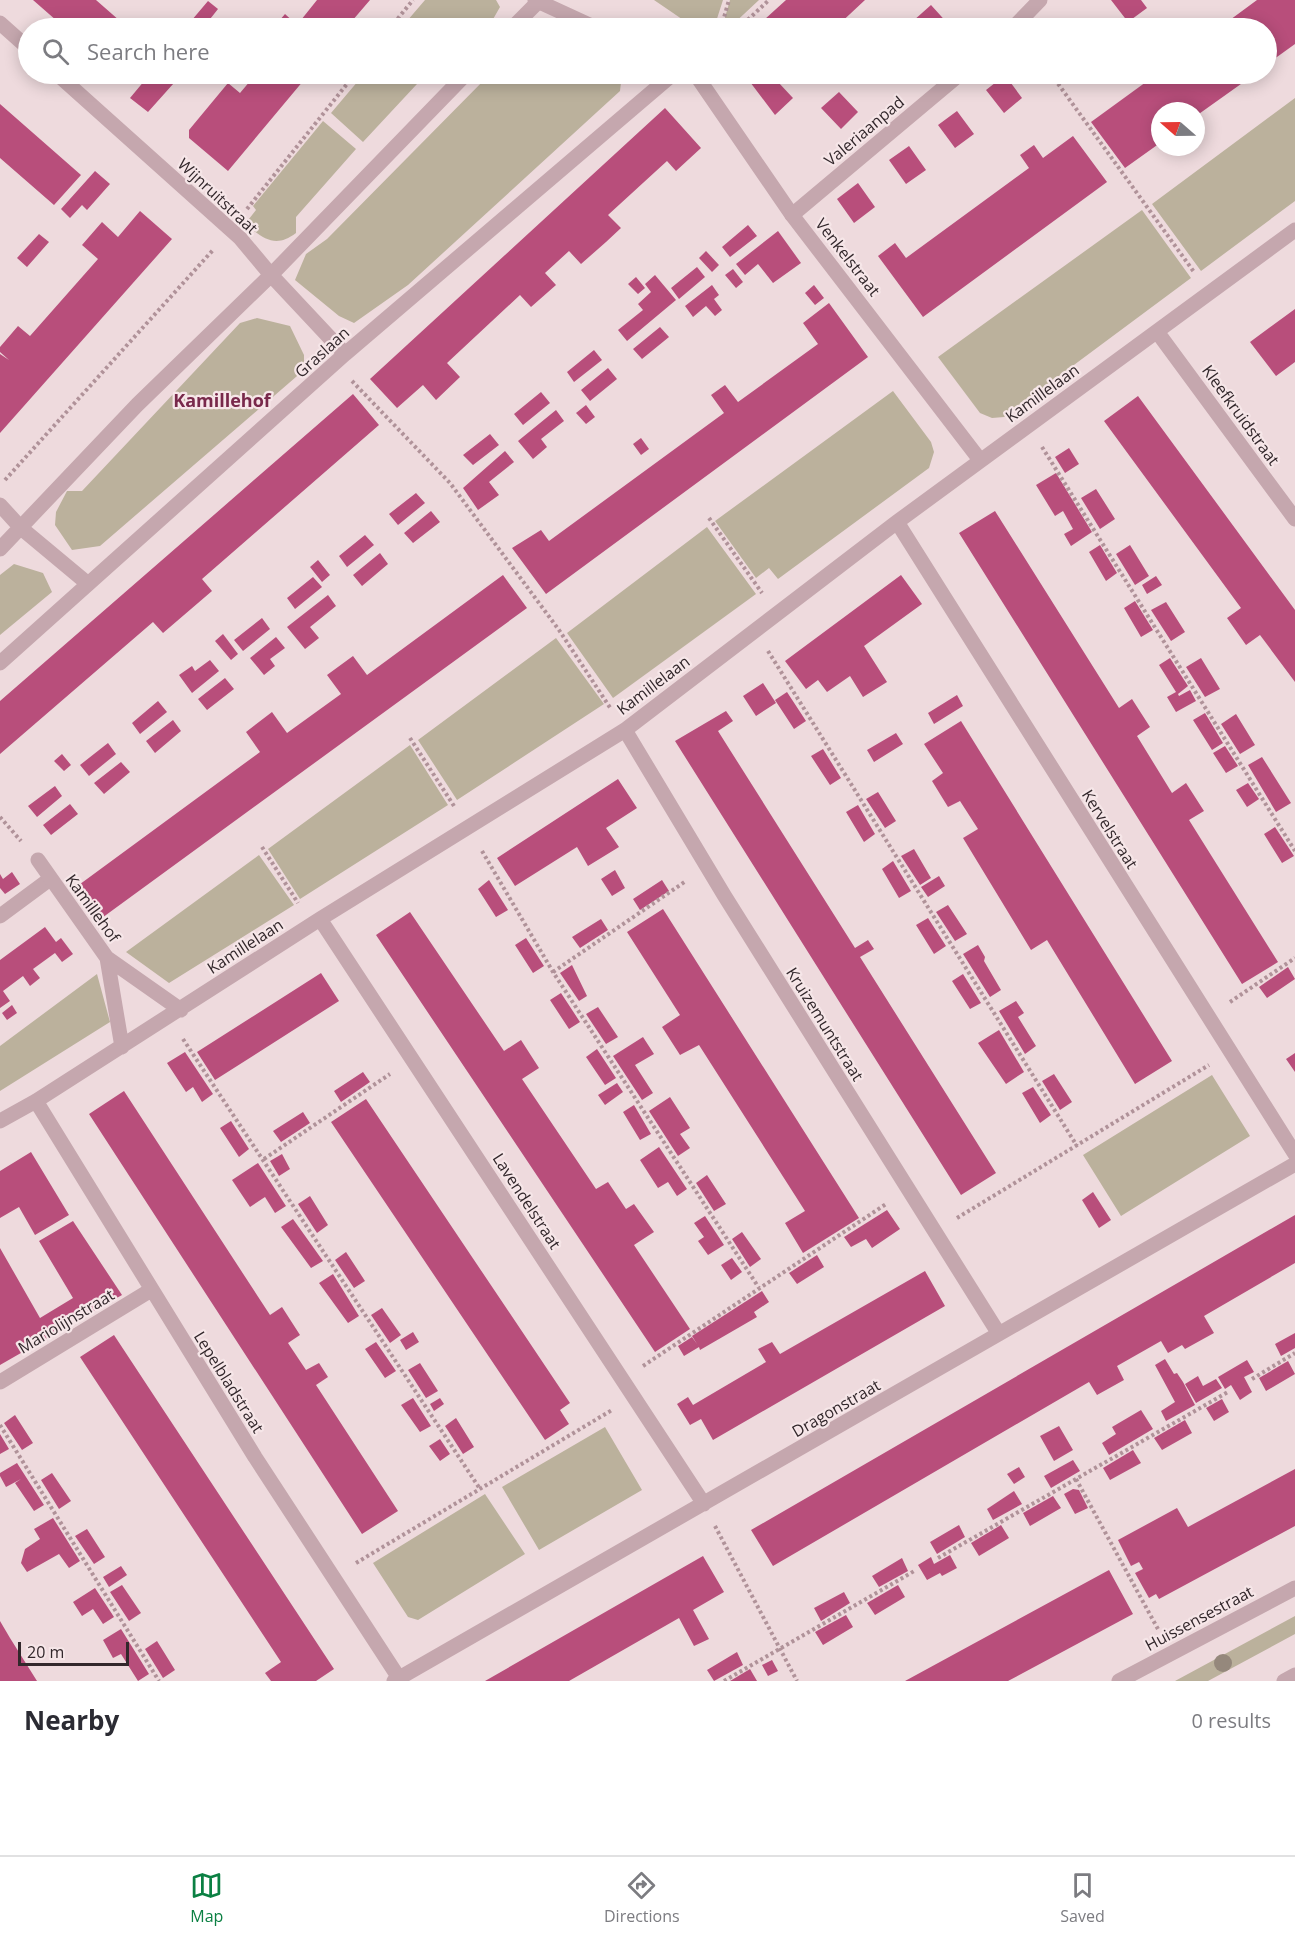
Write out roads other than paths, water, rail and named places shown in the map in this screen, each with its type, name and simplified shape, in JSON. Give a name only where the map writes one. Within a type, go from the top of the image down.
[{"type":"street","points":[[1023,18],[1040,0]]},
{"type":"street","points":[[1026,18],[1050,0]]},
{"type":"street","points":[[521,18],[537,1],[574,18]]},
{"type":"street","points":[[0,23],[18,39]]},
{"type":"street","name":"Wijnruitstraat","points":[[68,84],[231,230],[340,359]]},
{"type":"street","points":[[0,549],[137,405],[271,275],[456,84]]},
{"type":"street","name":"Graslaan","points":[[0,663],[340,359],[661,84]]},
{"type":"street","name":"Venkelstraat","points":[[702,84],[792,215],[980,460]]},
{"type":"street","name":"Valeriaanpad","points":[[792,215],[948,84]]},
{"type":"street","name":"Kamillelaan","points":[[0,1121],[36,1101],[320,919],[625,730],[1028,424],[1158,333],[1208,292],[1295,230]]},
{"type":"street","name":"Kleefkruidstraat","points":[[1158,333],[1295,519]]},
{"type":"street","points":[[0,505],[21,528],[87,584]]},
{"type":"street","name":"Kervelstraat","points":[[897,522],[1295,1154]]},
{"type":"street","name":"Kruizemuntstraat","points":[[625,730],[706,867],[999,1334]]},
{"type":"street","name":"Kamillehof","points":[[38,860],[107,958],[175,1014]]},
{"type":"street","name":"Kamillehof","points":[[0,916],[50,879]]},
{"type":"street","name":"Lavendelstraat","points":[[320,919],[704,1504]]},
{"type":"street","name":"Kamillehof","points":[[107,958],[122,1047]]},
{"type":"street","name":"Lepelbladstraat","points":[[36,1101],[255,1457],[335,1576],[396,1679]]},
{"type":"street","name":"Dragonstraat","points":[[396,1679],[1295,1164]]},
{"type":"street","name":"Mariolijnstraat","points":[[0,1382],[151,1290]]},
{"type":"street","name":"Huissensestraat","points":[[1119,1681],[1295,1588]]},
{"type":"street","points":[[1284,1681],[1295,1675]]},
{"type":"district","name":"Kamillehof","points":[[222,400]]}]
